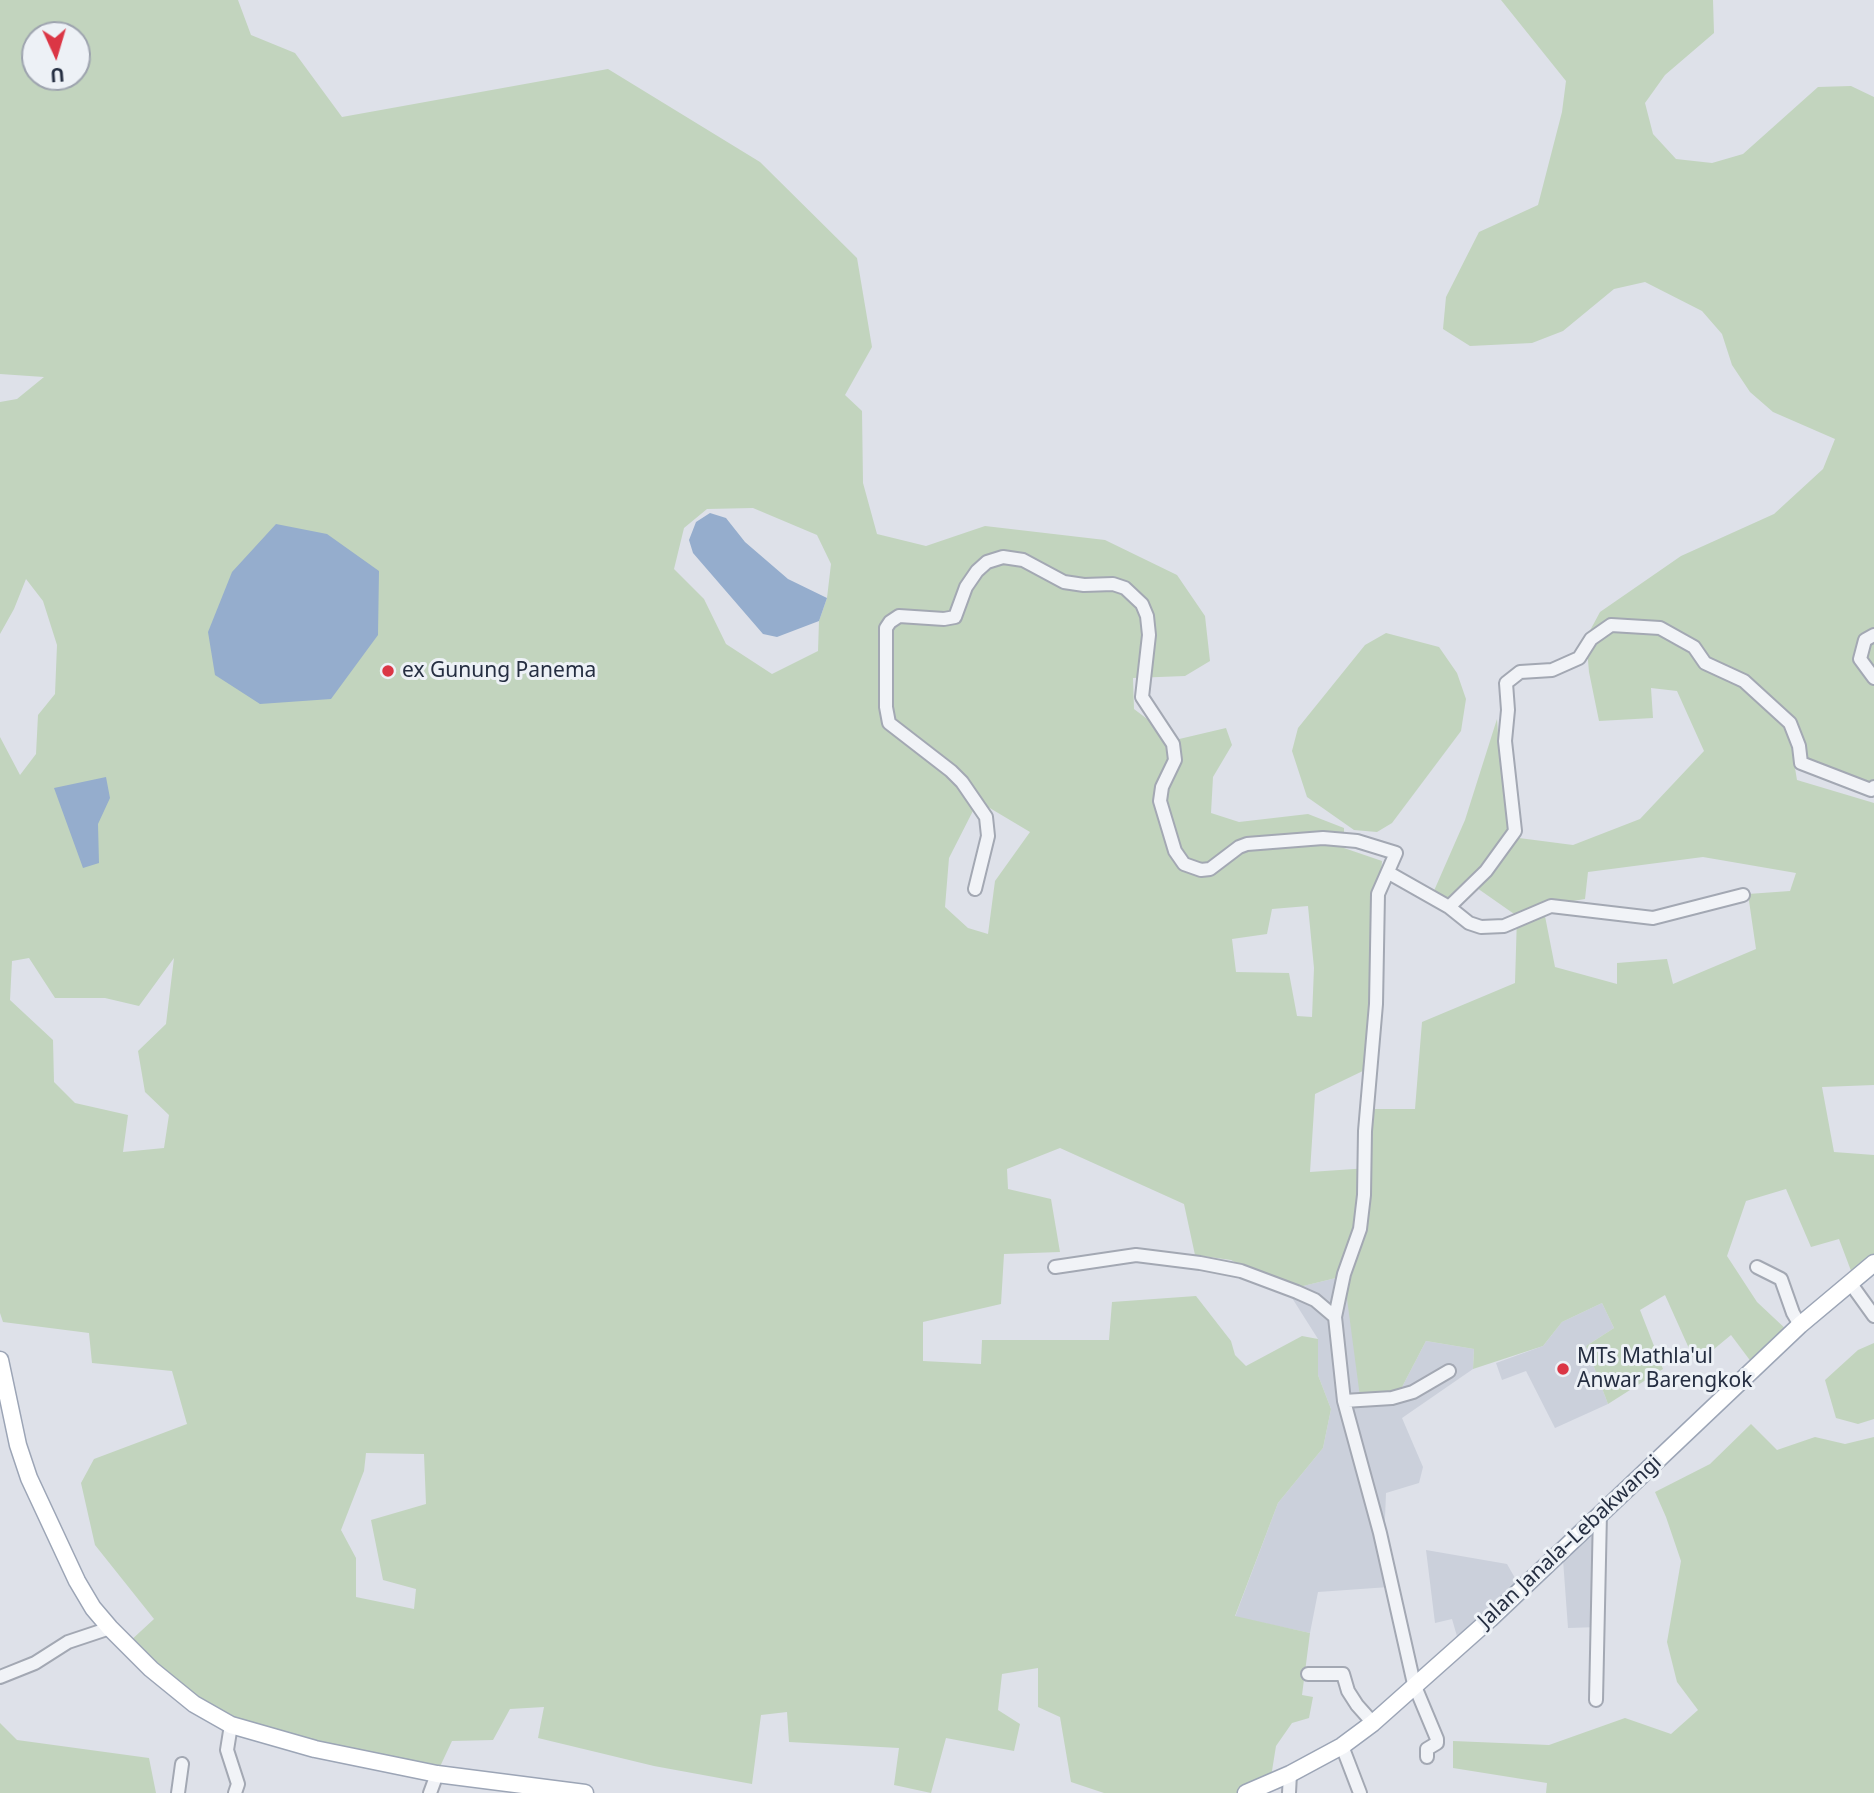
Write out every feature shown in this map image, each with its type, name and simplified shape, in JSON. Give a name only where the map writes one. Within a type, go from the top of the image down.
[{"type":"main road","name":"Jalan Janala–Lebakwangi","points":[[1246,1793],[1290,1774],[1342,1746],[1373,1723],[1490,1619],[1800,1325],[1874,1263]]},
{"type":"main road","points":[[0,1360],[18,1445],[29,1478],[77,1581],[93,1608],[110,1628],[151,1669],[194,1704],[231,1725],[315,1749],[437,1774],[544,1790],[585,1793]]},
{"type":"street","points":[[975,889],[988,836],[986,817],[951,771],[889,723],[886,707],[886,628],[899,616],[944,619],[955,617],[966,587],[977,571],[987,562],[1003,557],[1023,560],[1064,582],[1084,585],[1113,584],[1125,588],[1142,604],[1147,616],[1149,635],[1142,697],[1173,744],[1175,760],[1162,787],[1160,801],[1174,851],[1184,864],[1201,870],[1210,869],[1247,844],[1323,838],[1357,841],[1396,853],[1377,901],[1376,1004],[1360,1229],[1344,1274],[1335,1317],[1344,1401],[1380,1533],[1414,1684],[1437,1739],[1437,1743],[1427,1749],[1427,1757]]},
{"type":"street","points":[[1449,907],[1486,871],[1516,831],[1505,741],[1508,710],[1506,683],[1520,672],[1552,670],[1579,658],[1591,639],[1611,625],[1660,628],[1694,647],[1705,663],[1744,681],[1790,723],[1799,746],[1801,763],[1871,790],[1874,787]]},
{"type":"street","points":[[1874,635],[1865,640],[1860,659],[1874,678]]},
{"type":"street","points":[[1388,873],[1449,907],[1469,923],[1489,928],[1504,926],[1551,906],[1653,918],[1743,895]]},
{"type":"street","points":[[1055,1267],[1129,1255],[1200,1263],[1241,1271],[1297,1292],[1315,1300],[1335,1317]]},
{"type":"street","points":[[1756,1267],[1781,1279],[1800,1325]]},
{"type":"street","points":[[1851,1284],[1874,1316]]},
{"type":"street","points":[[1344,1401],[1392,1398],[1413,1392],[1449,1371]]},
{"type":"street","points":[[1596,1700],[1600,1513]]},
{"type":"street","points":[[0,1677],[35,1663],[68,1642],[110,1628]]},
{"type":"street","points":[[1308,1674],[1343,1674],[1357,1705],[1373,1723]]},
{"type":"street","points":[[231,1725],[227,1750],[237,1784],[235,1793]]},
{"type":"street","points":[[1342,1746],[1360,1793]]},
{"type":"street","points":[[178,1793],[182,1764]]},
{"type":"street","points":[[430,1793],[437,1774]]},
{"type":"street","points":[[1289,1793],[1290,1774]]},
{"type":"shaded area","points":[[1344,1276],[1401,1389],[1426,1341],[1474,1349],[1473,1369],[1402,1418],[1423,1467],[1419,1483],[1386,1493],[1384,1544],[1389,1587],[1318,1592],[1310,1633],[1235,1617],[1278,1503],[1323,1448],[1331,1409],[1318,1375],[1318,1339],[1287,1290]]},
{"type":"shaded area","points":[[1602,1303],[1614,1328],[1586,1346],[1608,1404],[1555,1428],[1526,1371],[1502,1380],[1496,1363],[1543,1346],[1562,1322]]},
{"type":"shaded area","points":[[1596,1519],[1599,1627],[1568,1628],[1562,1546]]},
{"type":"shaded area","points":[[1426,1550],[1507,1564],[1519,1585],[1459,1643],[1452,1619],[1435,1623]]},
{"type":"green space","points":[[0,0],[238,0],[251,35],[295,53],[342,117],[608,69],[760,162],[857,258],[872,347],[845,395],[862,411],[863,483],[877,534],[926,546],[985,526],[1105,540],[1177,575],[1205,616],[1210,661],[1185,676],[1133,678],[1134,709],[1175,740],[1226,728],[1232,745],[1213,777],[1211,813],[1239,822],[1308,814],[1344,828],[1344,848],[1382,861],[1367,1069],[1315,1094],[1310,1172],[1369,1168],[1372,1109],[1415,1109],[1422,1022],[1515,983],[1517,916],[1467,881],[1446,901],[1433,893],[1465,820],[1497,719],[1500,762],[1519,838],[1573,845],[1640,819],[1704,751],[1677,691],[1651,688],[1653,718],[1599,721],[1589,672],[1586,638],[1600,612],[1681,556],[1774,514],[1823,469],[1835,439],[1773,412],[1750,392],[1732,365],[1722,334],[1702,311],[1645,282],[1614,289],[1563,331],[1532,343],[1470,346],[1443,329],[1446,297],[1479,232],[1538,205],[1562,112],[1566,81],[1501,0],[1713,0],[1714,33],[1665,75],[1645,103],[1653,134],[1676,159],[1712,163],[1743,154],[1818,87],[1851,86],[1874,97],[1874,784],[1795,768],[1797,780],[1874,803],[1874,1085],[1822,1087],[1834,1152],[1874,1155],[1874,1260],[1853,1276],[1839,1239],[1811,1247],[1786,1189],[1746,1201],[1727,1256],[1757,1302],[1789,1332],[1752,1363],[1731,1335],[1696,1364],[1665,1295],[1640,1310],[1663,1369],[1608,1404],[1586,1346],[1614,1328],[1602,1303],[1562,1322],[1543,1346],[1473,1369],[1474,1349],[1426,1341],[1401,1389],[1360,1397],[1344,1276],[1287,1290],[1231,1260],[1195,1255],[1184,1204],[1060,1148],[1007,1169],[1008,1189],[1051,1199],[1060,1252],[1004,1254],[1001,1304],[923,1322],[923,1361],[981,1364],[982,1340],[1109,1340],[1112,1302],[1196,1296],[1231,1341],[1235,1355],[1246,1366],[1302,1336],[1318,1339],[1318,1375],[1331,1409],[1323,1448],[1278,1503],[1235,1616],[1310,1633],[1302,1695],[1313,1697],[1309,1718],[1292,1723],[1276,1746],[1271,1777],[1240,1793],[1104,1793],[1071,1782],[1060,1717],[1038,1707],[1038,1668],[1002,1674],[998,1710],[1020,1724],[1014,1751],[946,1738],[931,1793],[894,1785],[899,1748],[789,1742],[787,1712],[761,1715],[752,1784],[654,1766],[538,1738],[544,1707],[510,1709],[493,1740],[452,1741],[437,1773],[231,1721],[175,1685],[128,1643],[154,1619],[95,1545],[81,1483],[94,1459],[187,1424],[172,1371],[92,1363],[89,1333],[3,1322],[0,1313],[0,737],[20,775],[36,754],[38,715],[55,694],[57,645],[43,601],[26,579],[0,634],[0,402],[17,399],[44,377],[0,374]],"holes":[[[753,508],[817,535],[831,564],[827,598],[819,621],[818,651],[772,674],[726,644],[704,599],[674,569],[684,528],[707,509]],[[978,801],[1030,832],[995,881],[988,934],[968,928],[945,907],[949,858]],[[1703,857],[1796,873],[1790,891],[1748,894],[1756,949],[1673,984],[1667,959],[1617,963],[1617,984],[1555,967],[1543,906],[1585,899],[1588,872]],[[1308,906],[1314,968],[1312,1017],[1297,1016],[1289,973],[1236,972],[1232,939],[1267,934],[1272,909]],[[29,958],[55,998],[105,998],[139,1006],[174,958],[166,1024],[138,1051],[145,1092],[169,1115],[164,1148],[123,1152],[128,1115],[75,1103],[54,1082],[53,1040],[10,1000],[12,961]],[[366,1453],[424,1454],[426,1504],[371,1520],[383,1580],[416,1589],[414,1609],[356,1597],[356,1558],[341,1530],[364,1471]]]},
{"type":"green space","points":[[1386,633],[1439,647],[1457,673],[1466,699],[1461,731],[1392,823],[1377,832],[1354,830],[1307,797],[1292,751],[1298,728],[1365,645]]},
{"type":"green space","points":[[1874,1343],[1874,1419],[1858,1424],[1836,1418],[1825,1380],[1858,1350]]},
{"type":"green space","points":[[1751,1424],[1777,1450],[1815,1437],[1845,1444],[1874,1437],[1874,1793],[1546,1793],[1547,1783],[1453,1768],[1453,1741],[1549,1745],[1625,1718],[1671,1734],[1698,1710],[1677,1682],[1667,1642],[1681,1561],[1655,1492],[1710,1464]]},
{"type":"green space","points":[[0,1723],[17,1740],[149,1758],[156,1793],[0,1793]]},
{"type":"water","points":[[710,513],[726,518],[745,542],[788,579],[827,598],[819,621],[777,637],[763,634],[693,553],[689,540],[696,522]]},
{"type":"water","points":[[276,524],[327,534],[379,571],[378,635],[331,699],[260,704],[215,675],[208,632],[232,572]]},
{"type":"water","points":[[106,777],[110,798],[98,824],[99,863],[83,868],[54,788]]},
{"type":"place","name":"ex Gunung Panema","points":[[388,671]]},
{"type":"place","name":"MTs Mathla'ul Anwar Barengkok","points":[[1563,1369]]}]
